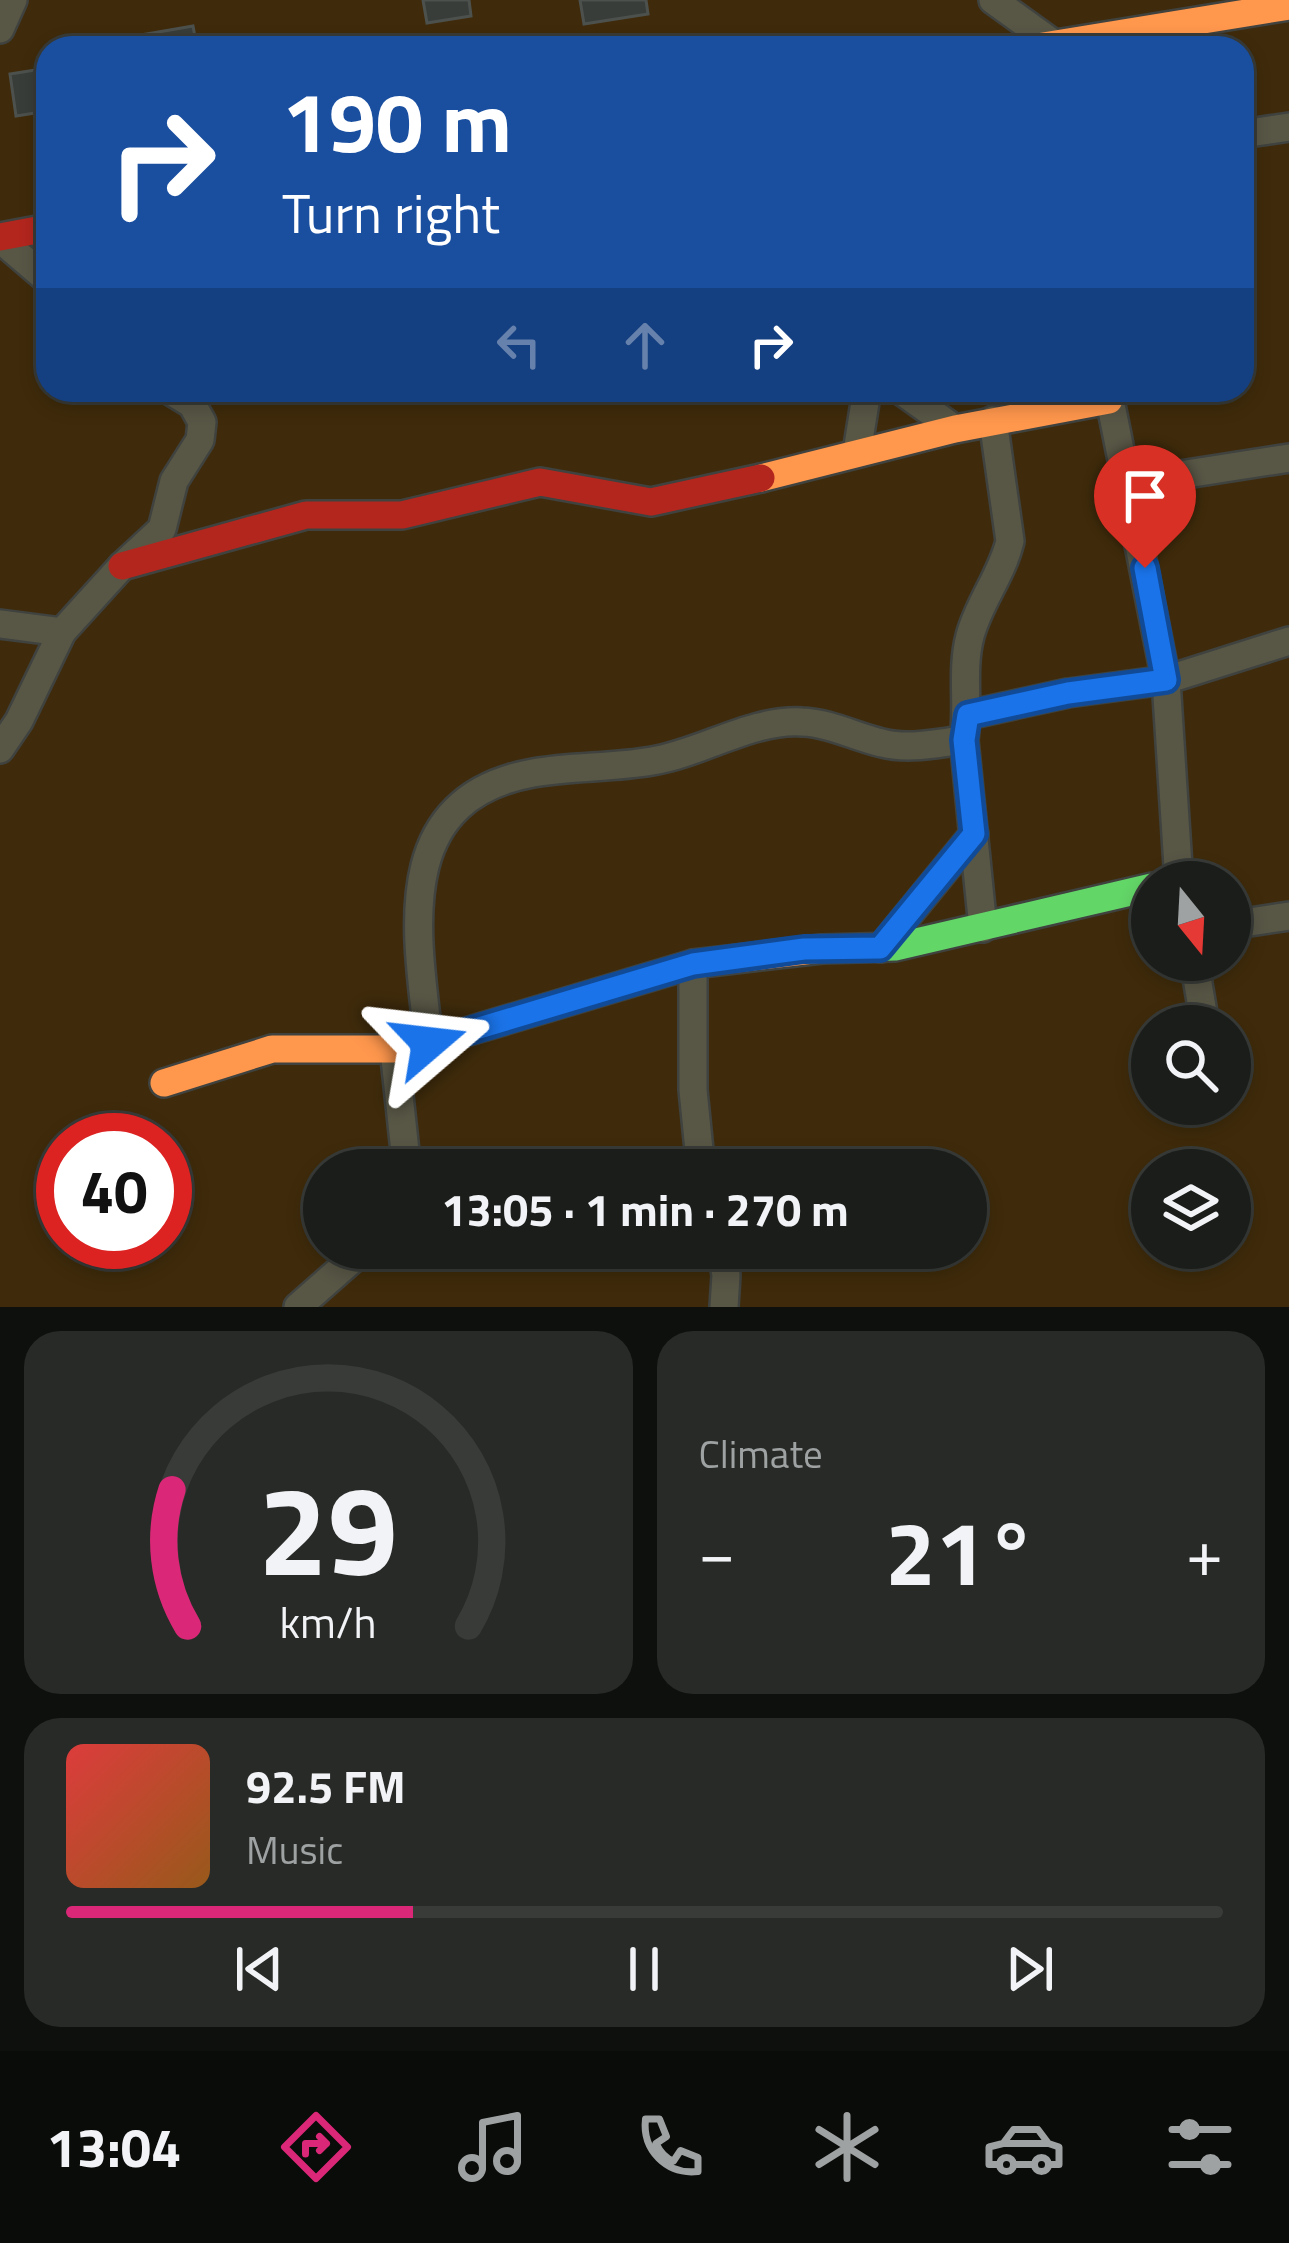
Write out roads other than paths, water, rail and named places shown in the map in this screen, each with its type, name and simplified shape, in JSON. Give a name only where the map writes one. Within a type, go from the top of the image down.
[{"type":"street","points":[[0,29],[13,0]]},
{"type":"street","points":[[993,0],[1035,36]]},
{"type":"street","points":[[1108,36],[1289,6]]},
{"type":"street","points":[[1254,132],[1289,127]]},
{"type":"street","points":[[0,238],[36,230]]},
{"type":"street","points":[[0,238],[36,270]]},
{"type":"street","points":[[0,749],[20,721],[62,632],[162,530],[174,481],[200,440],[202,422],[190,402]]},
{"type":"street","points":[[857,452],[865,402]]},
{"type":"street","points":[[917,402],[955,429]]},
{"type":"street","points":[[122,566],[323,513],[353,520],[418,513],[540,482],[560,482],[630,501],[668,501],[1076,402]]},
{"type":"street","points":[[1110,402],[1166,680],[1177,861]]},
{"type":"street","points":[[983,928],[966,727],[966,652],[1010,541],[993,420]]},
{"type":"street","points":[[1129,483],[1289,458]]},
{"type":"street","points":[[0,624],[62,632]]},
{"type":"street","points":[[429,1043],[417,936],[421,870],[451,814],[471,796],[532,773],[652,761],[776,724],[824,725],[893,746],[1068,693],[1166,680],[1289,641]]},
{"type":"street","points":[[880,948],[974,834]]},
{"type":"street","points":[[164,1083],[272,1049],[394,1049],[429,1043],[693,964],[804,949],[880,948],[1131,892]]},
{"type":"street","points":[[1251,922],[1289,916]]},
{"type":"street","points":[[693,964],[693,1090],[699,1149]]},
{"type":"street","points":[[394,1049],[405,1149]]},
{"type":"street","points":[[298,1307],[341,1269]]},
{"type":"street","points":[[724,1307],[725,1269]]}]
